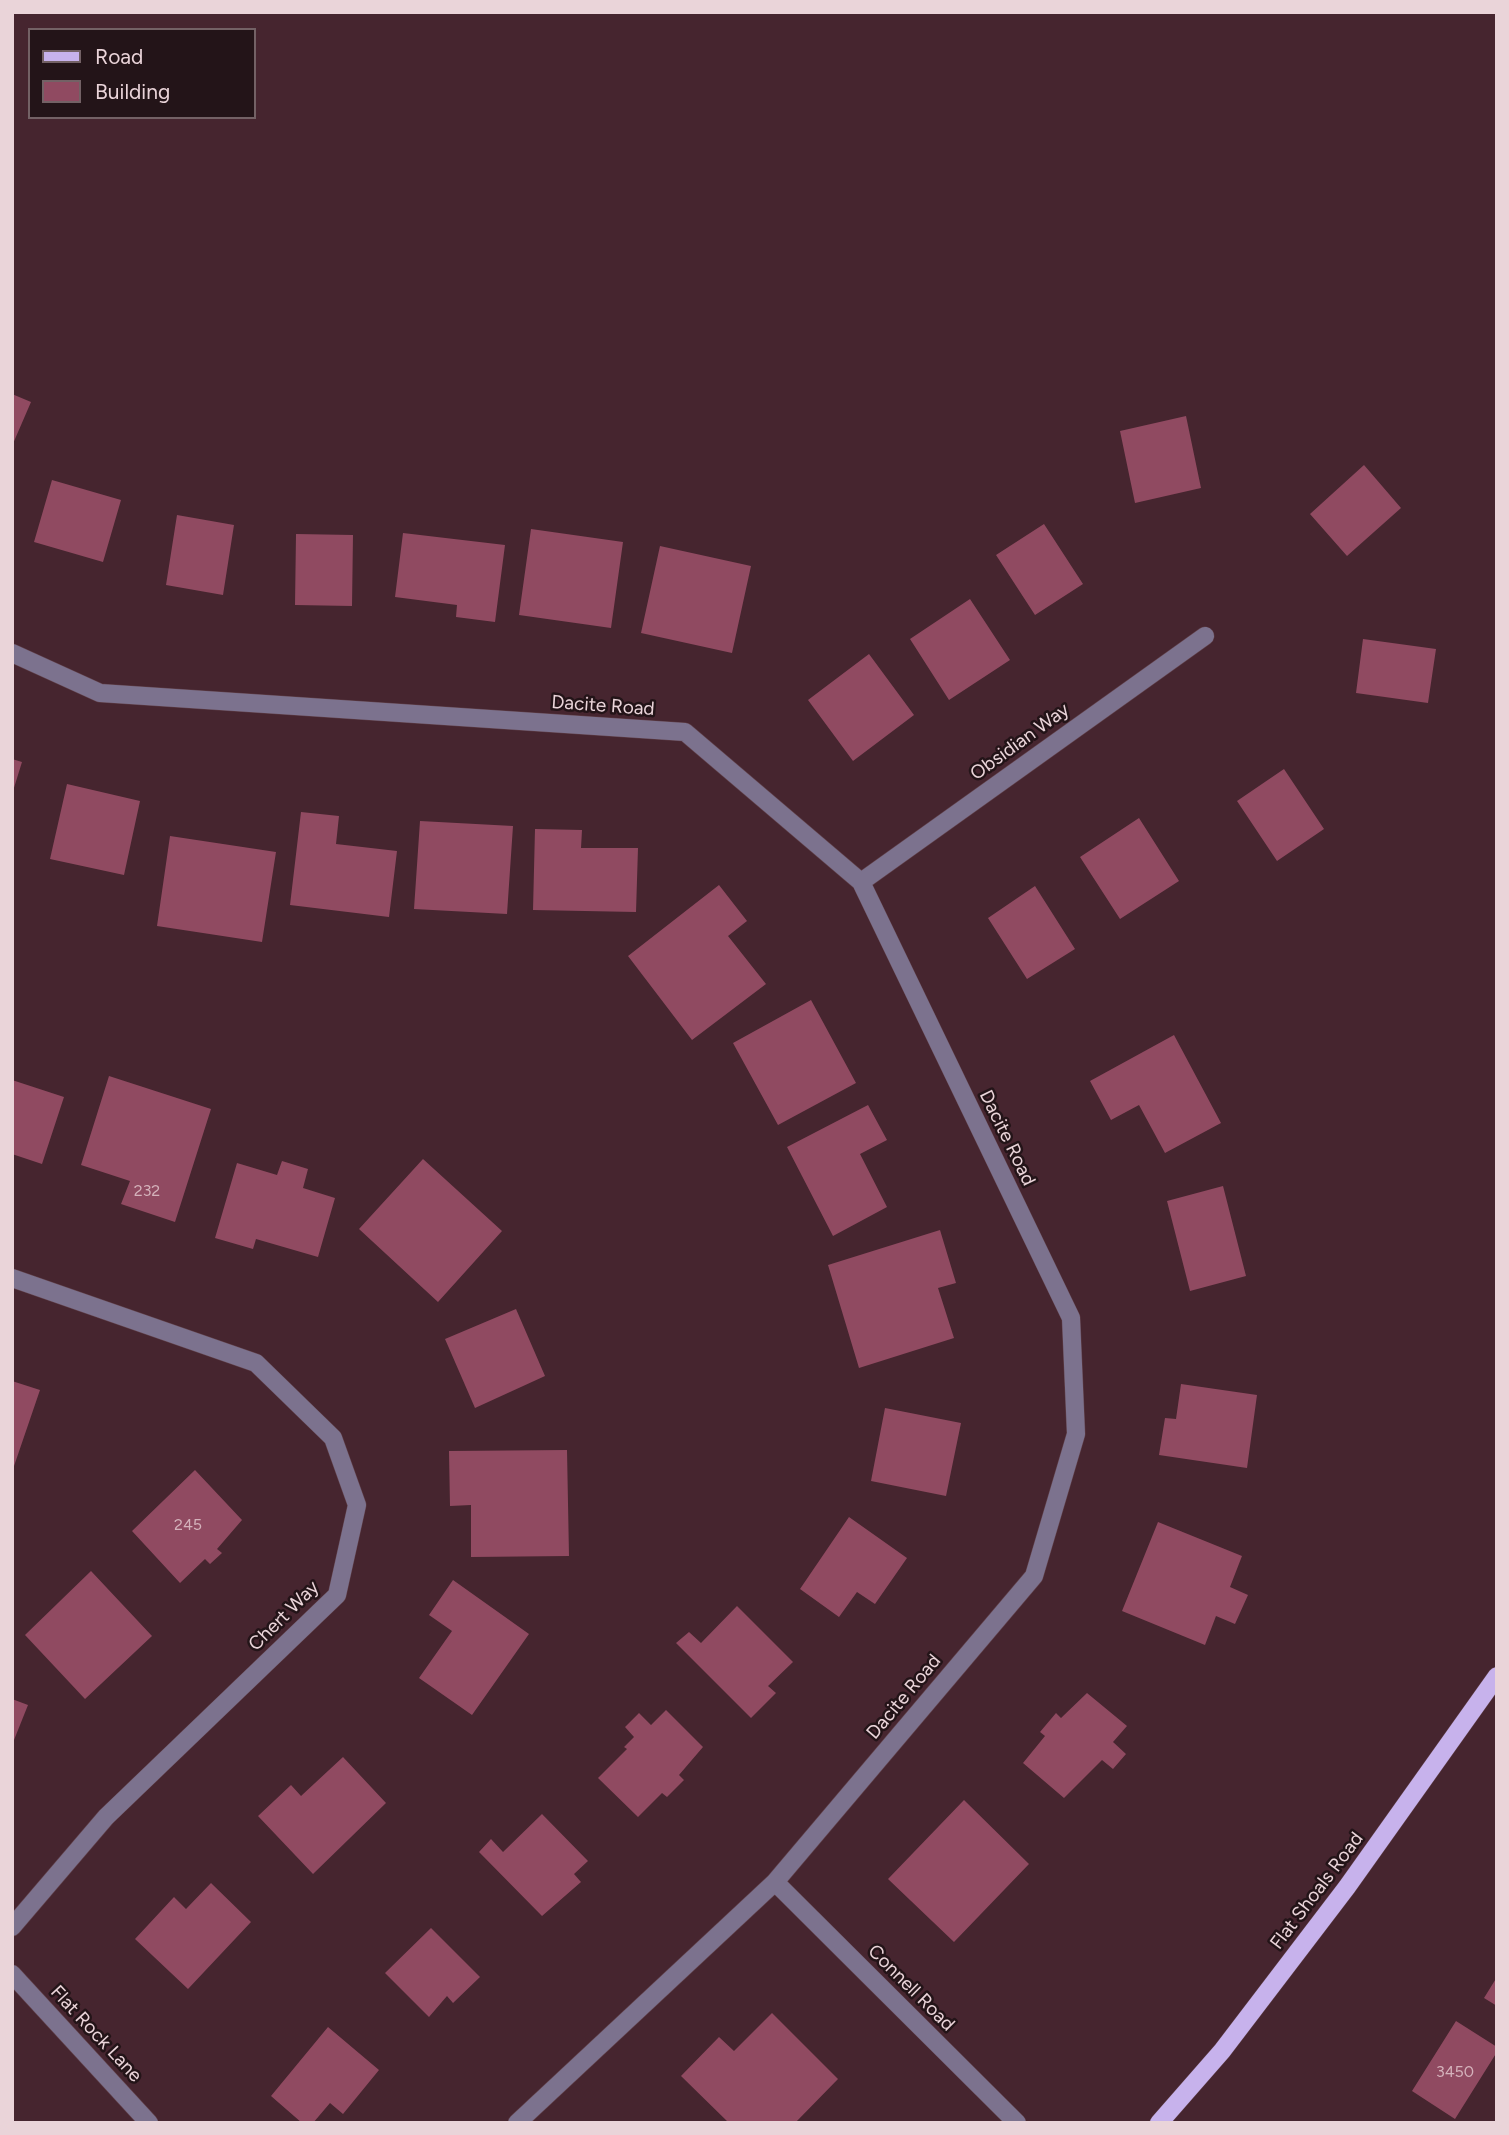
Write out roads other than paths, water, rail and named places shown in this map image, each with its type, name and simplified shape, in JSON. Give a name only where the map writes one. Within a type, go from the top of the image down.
[{"type":"main road","name":"Flat Shoals Road","points":[[1159,2123],[1222,2050],[1348,1887],[1497,1675]]},
{"type":"street","name":"Obsidian Way","points":[[860,882],[1205,636]]},
{"type":"street","name":"Dacite Road","points":[[12,653],[100,693],[685,732],[860,882],[1071,1318],[1076,1434],[1034,1576],[775,1882],[517,2123]]},
{"type":"street","name":"Chert Way","points":[[12,1278],[256,1363],[332,1438],[357,1505],[337,1595],[106,1818],[12,1927]]},
{"type":"street","name":"Connell Road","points":[[775,1882],[1017,2123]]},
{"type":"street","name":"Flat Rock Lane","points":[[12,1974],[149,2123]]}]
